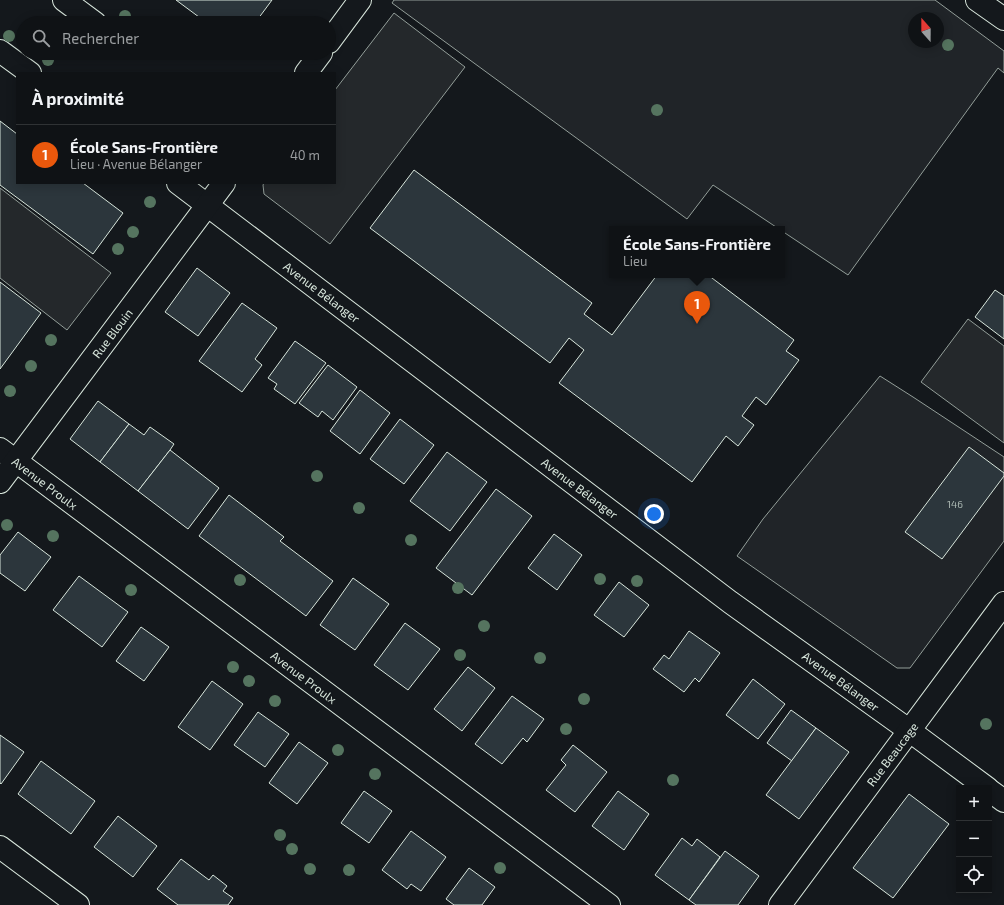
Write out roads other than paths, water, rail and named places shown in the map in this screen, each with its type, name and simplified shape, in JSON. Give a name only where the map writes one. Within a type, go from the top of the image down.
[{"type":"street","points":[[64,0],[86,16]]},
{"type":"street","points":[[336,33],[360,0]]},
{"type":"street","points":[[977,0],[1004,19]]},
{"type":"street","points":[[0,51],[29,72]]},
{"type":"street","points":[[307,72],[316,60]]},
{"type":"street","name":"Avenue Bélanger","points":[[179,184],[730,602],[983,785]]},
{"type":"street","name":"Rue Blouin","points":[[0,482],[8,455],[223,184]]},
{"type":"street","name":"Avenue Proulx","points":[[8,455],[609,905]]},
{"type":"street","name":"Rue Beaucage","points":[[780,905],[1004,603]]},
{"type":"street","name":"Avenue Bélanger","points":[[992,792],[1004,801]]},
{"type":"street","points":[[0,847],[78,905]]},
{"type":"place","name":"École Sans-Frontière","points":[[697,324]]}]
